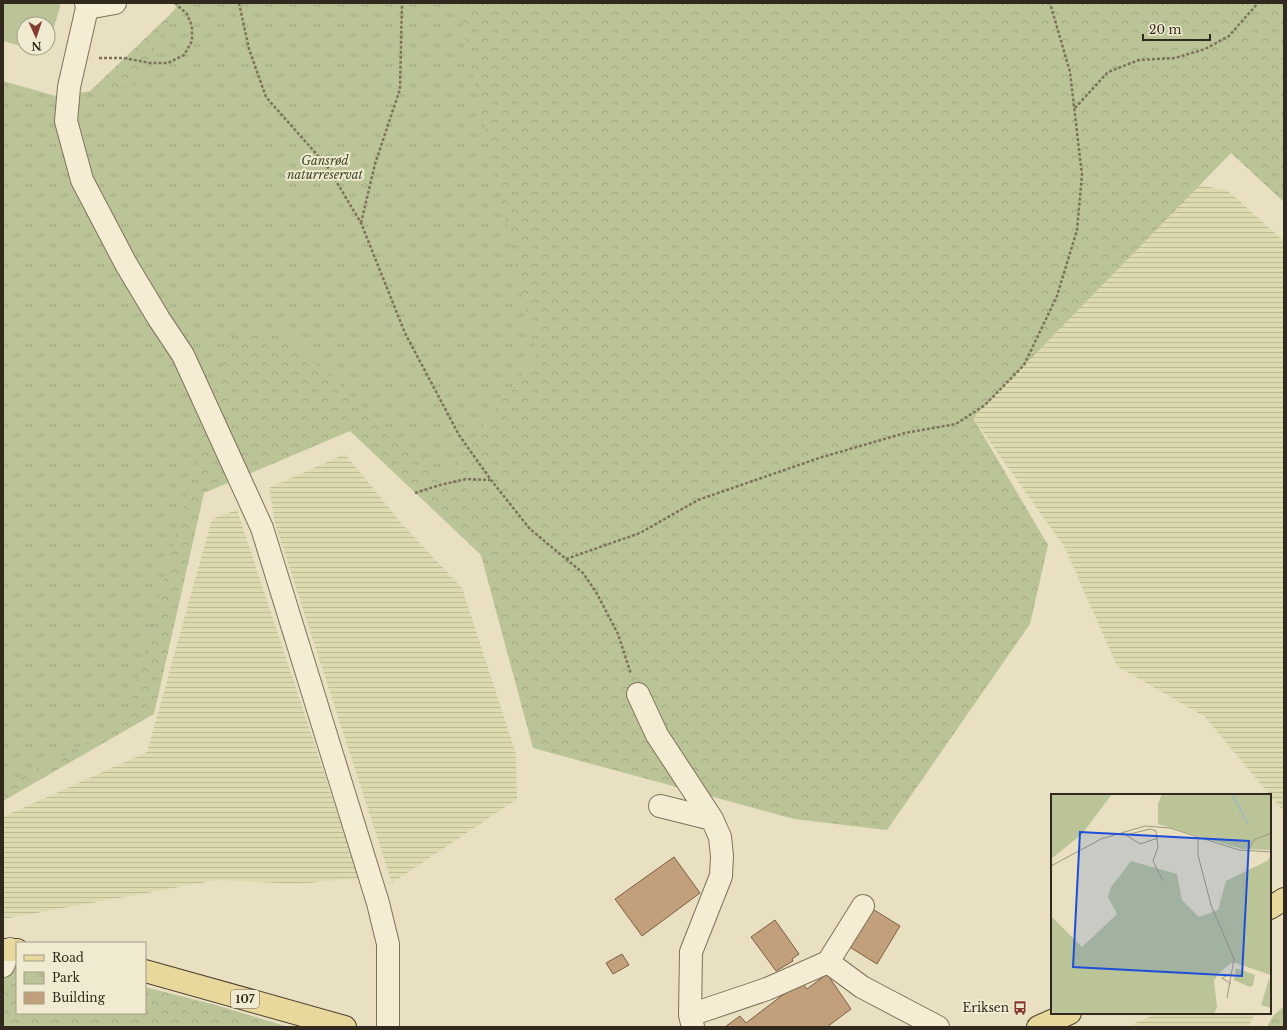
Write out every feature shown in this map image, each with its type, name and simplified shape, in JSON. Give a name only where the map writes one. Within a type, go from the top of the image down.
[{"type":"main road","points":[[1271,907],[1284,899]]},
{"type":"main road","name":"107","points":[[146,971],[345,1027]]},
{"type":"main road","points":[[1038,1027],[1068,1014]]},
{"type":"lane","points":[[115,3],[87,6],[69,87],[66,121],[82,180],[126,264],[159,319],[183,355],[262,528],[380,910],[388,944],[388,1027]]},
{"type":"lane","points":[[638,694],[658,735],[712,819],[720,837],[722,856],[721,876],[691,952],[691,1021],[828,962],[863,906]]},
{"type":"lane","points":[[660,806],[712,819]]},
{"type":"lane","points":[[828,962],[862,987],[938,1027]]},
{"type":"path","points":[[75,64],[99,58],[124,58],[150,63],[168,63],[184,56],[192,41],[192,26],[187,14],[175,3]]},
{"type":"path","points":[[239,3],[249,49],[266,97],[327,166],[361,223],[405,333],[459,436],[491,480],[530,529],[583,574],[596,592],[618,634],[638,694]]},
{"type":"path","points":[[361,223],[375,164],[400,89],[402,3]]},
{"type":"path","points":[[566,559],[640,533],[698,500],[819,458],[905,433],[956,424],[985,404],[1024,365],[1060,288],[1077,230],[1082,175],[1070,72],[1050,3]]},
{"type":"path","points":[[1074,109],[1108,72],[1139,60],[1175,58],[1205,48],[1229,36],[1258,3]]},
{"type":"path","points":[[415,493],[466,479],[491,480]]},
{"type":"shaded area","points":[[1098,168],[1227,190],[1284,241],[1284,812],[1271,796],[1271,794],[1269,794],[1205,717],[1117,666],[1065,548],[968,411]]},
{"type":"shaded area","points":[[345,454],[403,525],[462,588],[516,754],[517,799],[392,883],[275,523],[269,488]]},
{"type":"shaded area","points":[[237,510],[359,878],[298,884],[218,880],[3,919],[3,817],[147,752],[212,519]]},
{"type":"shaded area","points":[[1152,1014],[1254,1014],[1248,1027],[1126,1027],[1149,1017]]},
{"type":"green space","points":[[3,3],[61,3],[56,20],[56,16],[16,16],[16,45],[3,41]]},
{"type":"green space","name":"Gansrød naturreservat","points":[[178,3],[457,3],[536,355],[442,481],[277,327],[229,336],[126,723],[3,786],[3,81],[56,96],[135,85]]},
{"type":"green space","points":[[182,3],[1284,3],[1284,202],[1231,153],[973,418],[1048,545],[1030,624],[887,830],[794,819],[533,748],[481,555],[350,431],[204,493],[154,714],[3,801],[3,103],[61,119]]},
{"type":"green space","points":[[3,965],[16,965],[16,1014],[146,1014],[146,987],[216,1005],[288,1027],[3,1027]]},
{"type":"green space","points":[[1284,1006],[1284,1027],[1267,1027],[1273,1016]]},
{"type":"building","points":[[674,857],[700,893],[642,936],[615,899]]},
{"type":"building","points":[[871,908],[900,926],[877,964],[848,946]]},
{"type":"building","points":[[775,920],[799,954],[792,959],[793,961],[776,971],[751,937]]},
{"type":"building","points":[[622,954],[629,965],[613,974],[606,963]]},
{"type":"building","points":[[827,974],[851,1009],[827,1027],[725,1027],[740,1016],[746,1023],[801,981],[807,989]]},
{"type":"place","name":"Eriksen","points":[[1020,1008]]}]
